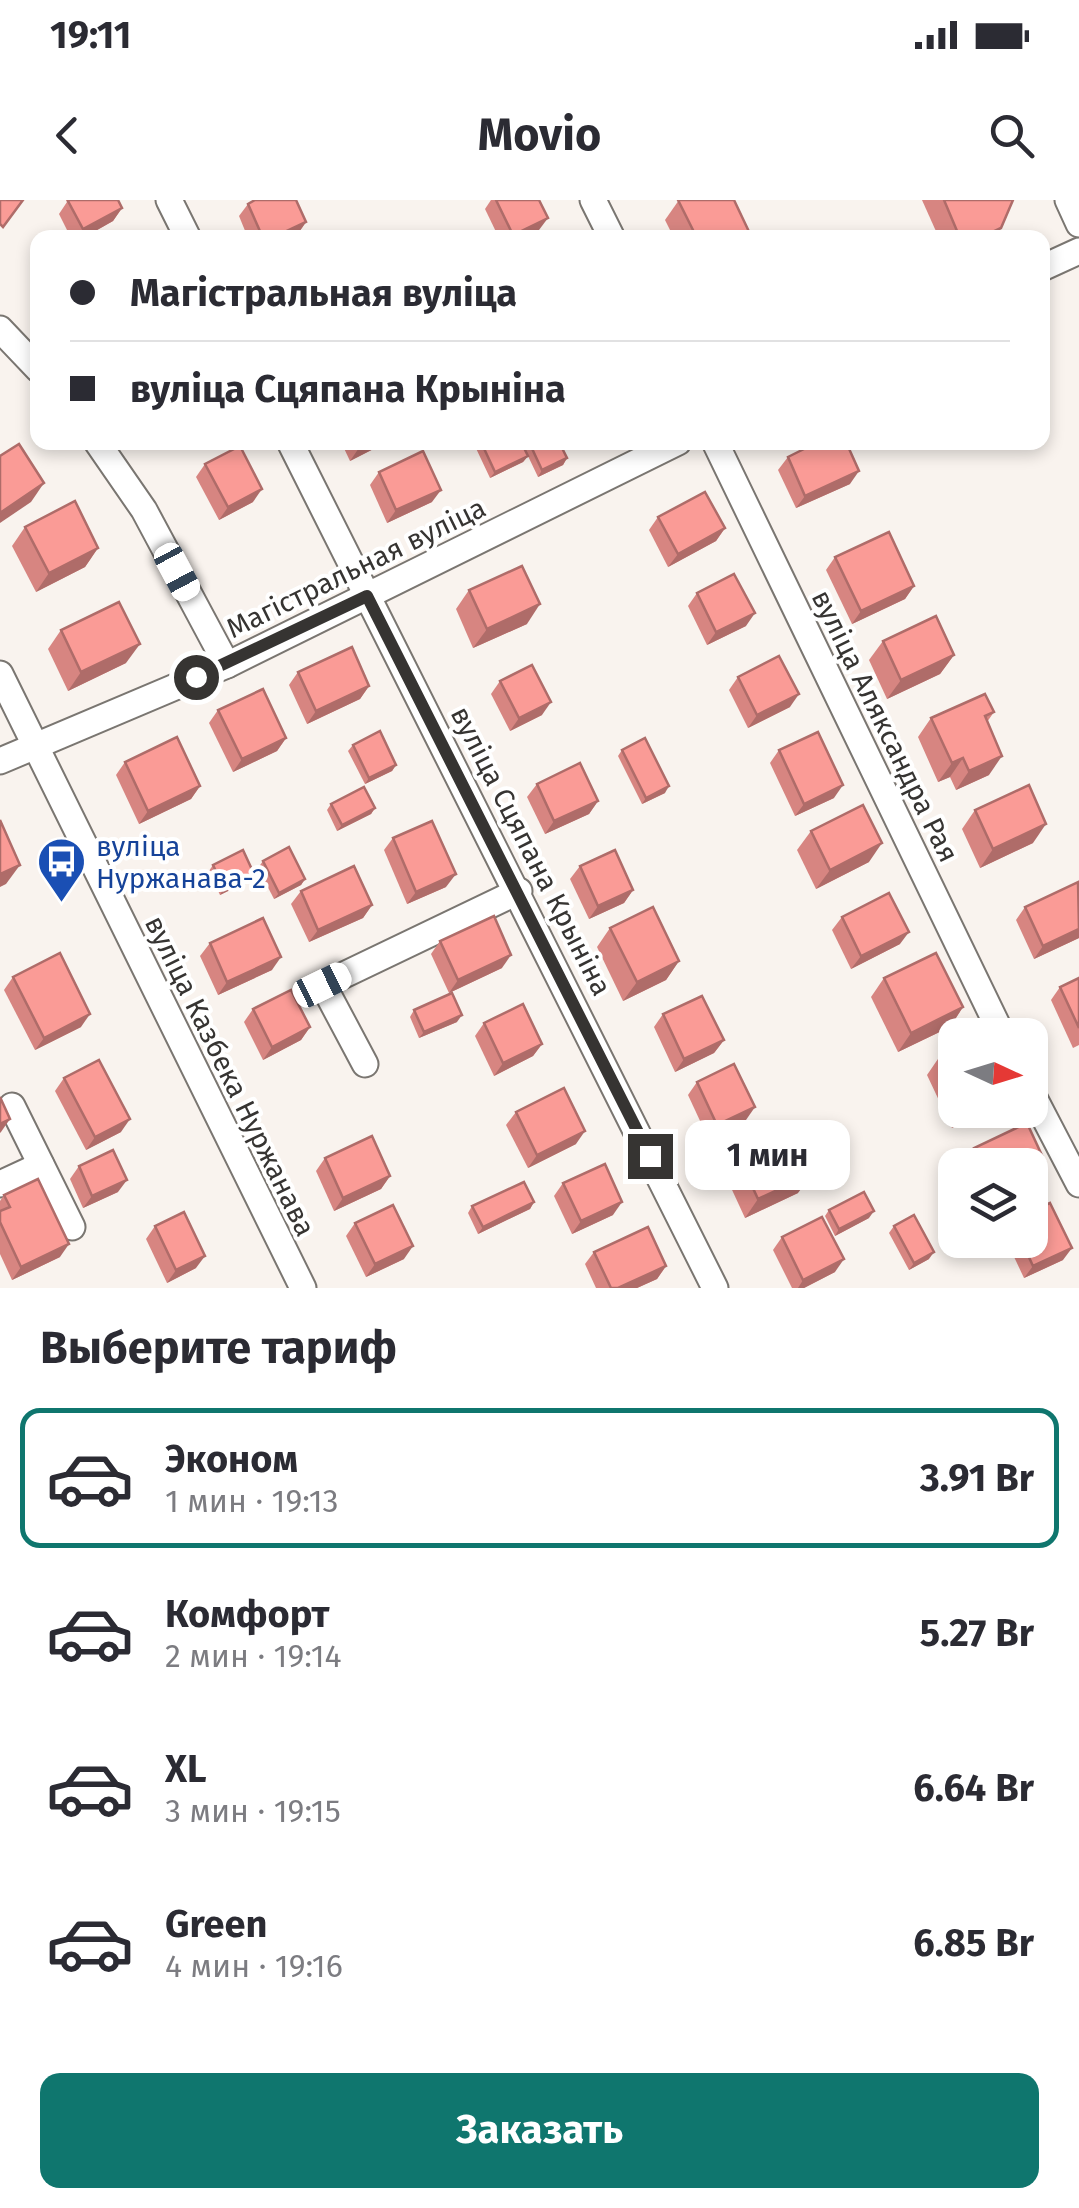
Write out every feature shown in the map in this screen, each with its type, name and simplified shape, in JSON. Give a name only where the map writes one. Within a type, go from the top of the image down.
[{"type":"street","points":[[170,200],[184,230]]},
{"type":"street","points":[[593,200],[608,230]]},
{"type":"street","points":[[1068,200],[1079,224]]},
{"type":"street","points":[[1050,264],[1079,251]]},
{"type":"street","points":[[0,329],[30,361]]},
{"type":"street","points":[[103,450],[144,510],[227,665]]},
{"type":"street","name":"вуліца Сцяпана Крыніна","points":[[294,450],[715,1288]]},
{"type":"street","name":"Магістральная вуліца","points":[[0,761],[227,665],[662,450]]},
{"type":"street","name":"вуліца Аляксандра Рая","points":[[718,450],[994,1018]]},
{"type":"street","name":"вуліца Казбека Нуржанава","points":[[0,674],[303,1288]]},
{"type":"street","points":[[365,1064],[322,985],[518,891]]},
{"type":"street","points":[[12,1106],[72,1228]]},
{"type":"street","points":[[1048,1125],[1079,1184]]},
{"type":"street","points":[[0,1184],[41,1164]]},
{"type":"building","points":[[0,200],[23,200],[3,227],[0,224]]},
{"type":"building","points":[[70,200],[118,200],[122,208],[83,229]]},
{"type":"building","points":[[255,200],[296,200],[306,222],[289,230],[259,230],[248,204]]},
{"type":"building","points":[[496,200],[539,200],[548,218],[523,230],[511,230]]},
{"type":"building","points":[[678,200],[734,200],[748,230],[693,230]]},
{"type":"building","points":[[944,200],[1013,200],[1001,228],[957,230]]},
{"type":"building","points":[[19,444],[44,483],[0,513],[0,456]]},
{"type":"building","points":[[232,450],[242,450],[262,489],[228,507],[205,464]]},
{"type":"building","points":[[485,450],[525,450],[528,456],[495,472]]},
{"type":"building","points":[[533,450],[563,450],[567,458],[542,470]]},
{"type":"building","points":[[802,450],[850,450],[859,471],[805,496],[788,457]]},
{"type":"building","points":[[423,451],[441,490],[396,510],[379,472]]},
{"type":"building","points":[[705,492],[725,528],[678,554],[658,517]]},
{"type":"building","points":[[75,501],[98,548],[49,573],[25,527]]},
{"type":"building","points":[[889,532],[914,586],[861,611],[835,557]]},
{"type":"building","points":[[522,566],[540,604],[487,629],[469,590]]},
{"type":"building","points":[[734,574],[755,613],[716,632],[697,593]]},
{"type":"building","points":[[119,602],[140,644],[81,672],[61,630]]},
{"type":"building","points":[[936,616],[954,655],[901,680],[883,641]]},
{"type":"building","points":[[352,647],[369,686],[316,711],[298,672]]},
{"type":"building","points":[[779,656],[799,694],[757,715],[738,677]]},
{"type":"building","points":[[532,665],[551,702],[519,718],[500,681]]},
{"type":"building","points":[[263,689],[286,738],[242,759],[218,710]]},
{"type":"building","points":[[985,694],[994,712],[985,716],[1002,756],[969,771],[963,758],[952,763],[931,718]]},
{"type":"building","points":[[380,731],[396,765],[369,778],[353,745]]},
{"type":"building","points":[[818,732],[843,785],[804,804],[779,750]]},
{"type":"building","points":[[177,737],[200,786],[148,811],[125,762]]},
{"type":"building","points":[[645,738],[669,786],[646,798],[622,750]]},
{"type":"building","points":[[580,763],[598,801],[554,821],[537,784]]},
{"type":"building","points":[[1029,785],[1046,824],[993,849],[975,810]]},
{"type":"building","points":[[364,787],[375,808],[342,825],[331,804]]},
{"type":"building","points":[[863,805],[882,843],[830,870],[811,831]]},
{"type":"building","points":[[0,820],[20,865],[0,874]]},
{"type":"building","points":[[432,821],[456,874],[416,892],[393,838]]},
{"type":"building","points":[[289,847],[305,879],[279,893],[263,861]]},
{"type":"building","points":[[243,850],[254,874],[224,888],[213,865]]},
{"type":"building","points":[[615,850],[633,890],[598,906],[580,866]]},
{"type":"building","points":[[354,866],[372,905],[318,930],[301,891]]},
{"type":"building","points":[[1078,882],[1079,929],[1043,946],[1025,907]]},
{"type":"building","points":[[889,893],[909,932],[861,956],[842,917]]},
{"type":"building","points":[[653,907],[679,961],[637,982],[610,928]]},
{"type":"building","points":[[494,916],[511,955],[458,980],[440,941]]},
{"type":"building","points":[[263,918],[281,957],[227,982],[210,943]]},
{"type":"building","points":[[60,953],[90,1014],[44,1038],[13,977]]},
{"type":"building","points":[[936,953],[963,1007],[911,1033],[884,978]]},
{"type":"building","points":[[1079,978],[1079,1028],[1060,987]]},
{"type":"building","points":[[291,990],[310,1027],[272,1047],[253,1009]]},
{"type":"building","points":[[452,993],[462,1015],[424,1032],[414,1010]]},
{"type":"building","points":[[702,996],[724,1040],[684,1059],[663,1014]]},
{"type":"building","points":[[523,1004],[542,1044],[503,1063],[484,1023]]},
{"type":"building","points":[[99,1060],[130,1119],[95,1137],[64,1078]]},
{"type":"building","points":[[734,1064],[755,1107],[717,1125],[697,1082]]},
{"type":"building","points":[[564,1088],[585,1131],[537,1155],[516,1112]]},
{"type":"building","points":[[0,1097],[10,1119],[0,1124]]},
{"type":"building","points":[[1016,1128],[1029,1128],[1039,1148],[974,1148]]},
{"type":"building","points":[[794,1135],[812,1174],[758,1199],[740,1160]]},
{"type":"building","points":[[372,1136],[390,1176],[343,1198],[325,1158]]},
{"type":"building","points":[[113,1150],[127,1180],[92,1196],[79,1166]]},
{"type":"building","points":[[605,1164],[622,1202],[581,1221],[563,1183]]},
{"type":"building","points":[[38,1179],[69,1244],[21,1267],[0,1222],[0,1211],[10,1207],[4,1195]]},
{"type":"building","points":[[524,1182],[534,1202],[483,1227],[472,1206]]},
{"type":"building","points":[[864,1192],[874,1211],[839,1229],[829,1210]]},
{"type":"building","points":[[1048,1204],[1072,1248],[1033,1266],[1029,1258],[1048,1258]]},
{"type":"building","points":[[393,1205],[413,1246],[375,1264],[355,1223]]},
{"type":"building","points":[[184,1212],[205,1256],[176,1270],[155,1226]]},
{"type":"building","points":[[914,1215],[934,1252],[914,1263],[894,1226]]},
{"type":"building","points":[[822,1217],[844,1259],[803,1280],[782,1237]]},
{"type":"building","points":[[648,1227],[666,1266],[611,1288],[594,1252]]},
{"type":"place","name":"вуліца Нуржанава-2","points":[[61,904]]},
{"type":"route","points":[[196,677],[367,596],[650,1156]]}]
